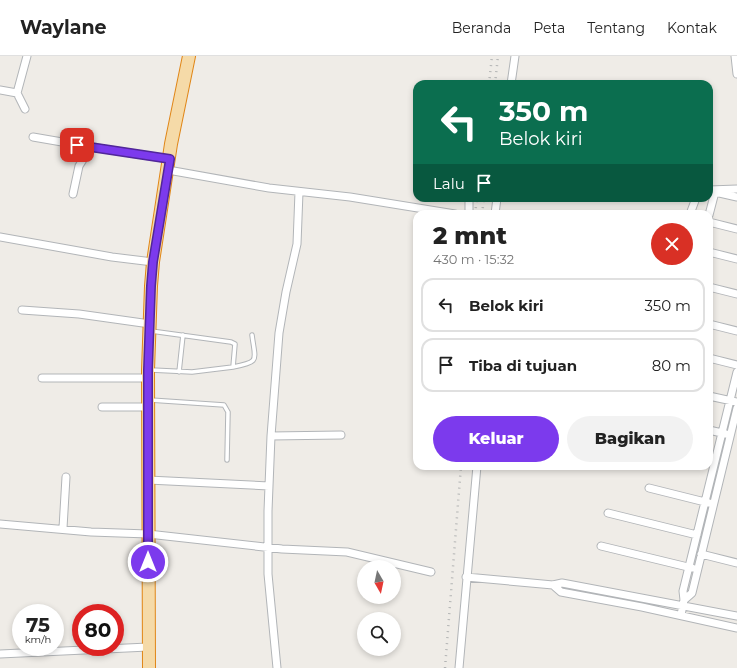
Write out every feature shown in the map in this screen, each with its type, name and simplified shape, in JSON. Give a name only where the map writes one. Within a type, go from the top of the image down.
[{"type":"highway","points":[[149,668],[149,327],[153,262],[186,57]]},
{"type":"street","points":[[25,109],[17,93],[27,56]]},
{"type":"street","points":[[512,80],[515,56]]},
{"type":"street","points":[[735,56],[737,74]]},
{"type":"street","points":[[0,90],[17,93]]},
{"type":"street","points":[[33,137],[91,147],[299,192],[350,197],[430,210]]},
{"type":"street","points":[[73,194],[79,166],[91,147]]},
{"type":"street","points":[[713,190],[737,189]]},
{"type":"street","points":[[277,668],[268,574],[271,436],[279,333],[286,292],[297,244],[299,192]]},
{"type":"street","points":[[713,200],[715,192],[737,197]]},
{"type":"street","points":[[713,223],[737,229]]},
{"type":"street","points":[[0,237],[112,257],[153,262]]},
{"type":"street","points":[[713,253],[737,259]]},
{"type":"street","points":[[713,288],[737,294]]},
{"type":"street","points":[[22,310],[79,314],[149,327]]},
{"type":"street","points":[[713,325],[737,331]]},
{"type":"street","points":[[713,359],[737,365]]},
{"type":"street","points":[[713,461],[733,401],[737,372]]},
{"type":"street","points":[[42,378],[148,374]]},
{"type":"street","points":[[713,397],[733,401]]},
{"type":"street","points":[[102,407],[149,403]]},
{"type":"street","points":[[684,603],[692,593],[737,408]]},
{"type":"street","points":[[713,431],[730,435]]},
{"type":"street","points":[[271,436],[341,435]]},
{"type":"street","points":[[459,668],[477,470]]},
{"type":"street","points":[[681,615],[684,603],[683,591],[705,502],[710,470]]},
{"type":"street","points":[[63,528],[66,477]]},
{"type":"street","points":[[148,480],[269,486]]},
{"type":"street","points":[[649,488],[714,504]]},
{"type":"street","points":[[608,513],[697,535]]},
{"type":"street","points":[[0,524],[63,528],[91,532],[148,534],[268,548],[348,552],[431,572]]},
{"type":"street","points":[[601,546],[697,569]]},
{"type":"street","points":[[701,554],[737,563]]},
{"type":"street","points":[[466,577],[553,585],[562,583],[684,603],[737,616]]},
{"type":"street","points":[[553,585],[561,592],[681,615],[737,628]]},
{"type":"street","points":[[0,654],[148,647]]},
{"type":"lane","points":[[149,327],[183,335],[231,342],[235,344],[236,349],[233,368]]},
{"type":"lane","points":[[179,372],[183,335]]},
{"type":"lane","points":[[148,374],[214,371],[250,364],[255,358],[252,335]]},
{"type":"lane","points":[[149,403],[224,405],[228,412],[227,460]]},
{"type":"railway","points":[[489,80],[492,56]]},
{"type":"railway","points":[[495,80],[498,56]]},
{"type":"railway","points":[[476,202],[476,210]]},
{"type":"railway","points":[[482,210],[484,202]]},
{"type":"railway","points":[[445,668],[461,470]]},
{"type":"route","points":[[77,145],[170,159],[153,262],[151,286],[148,370],[148,562]]}]
